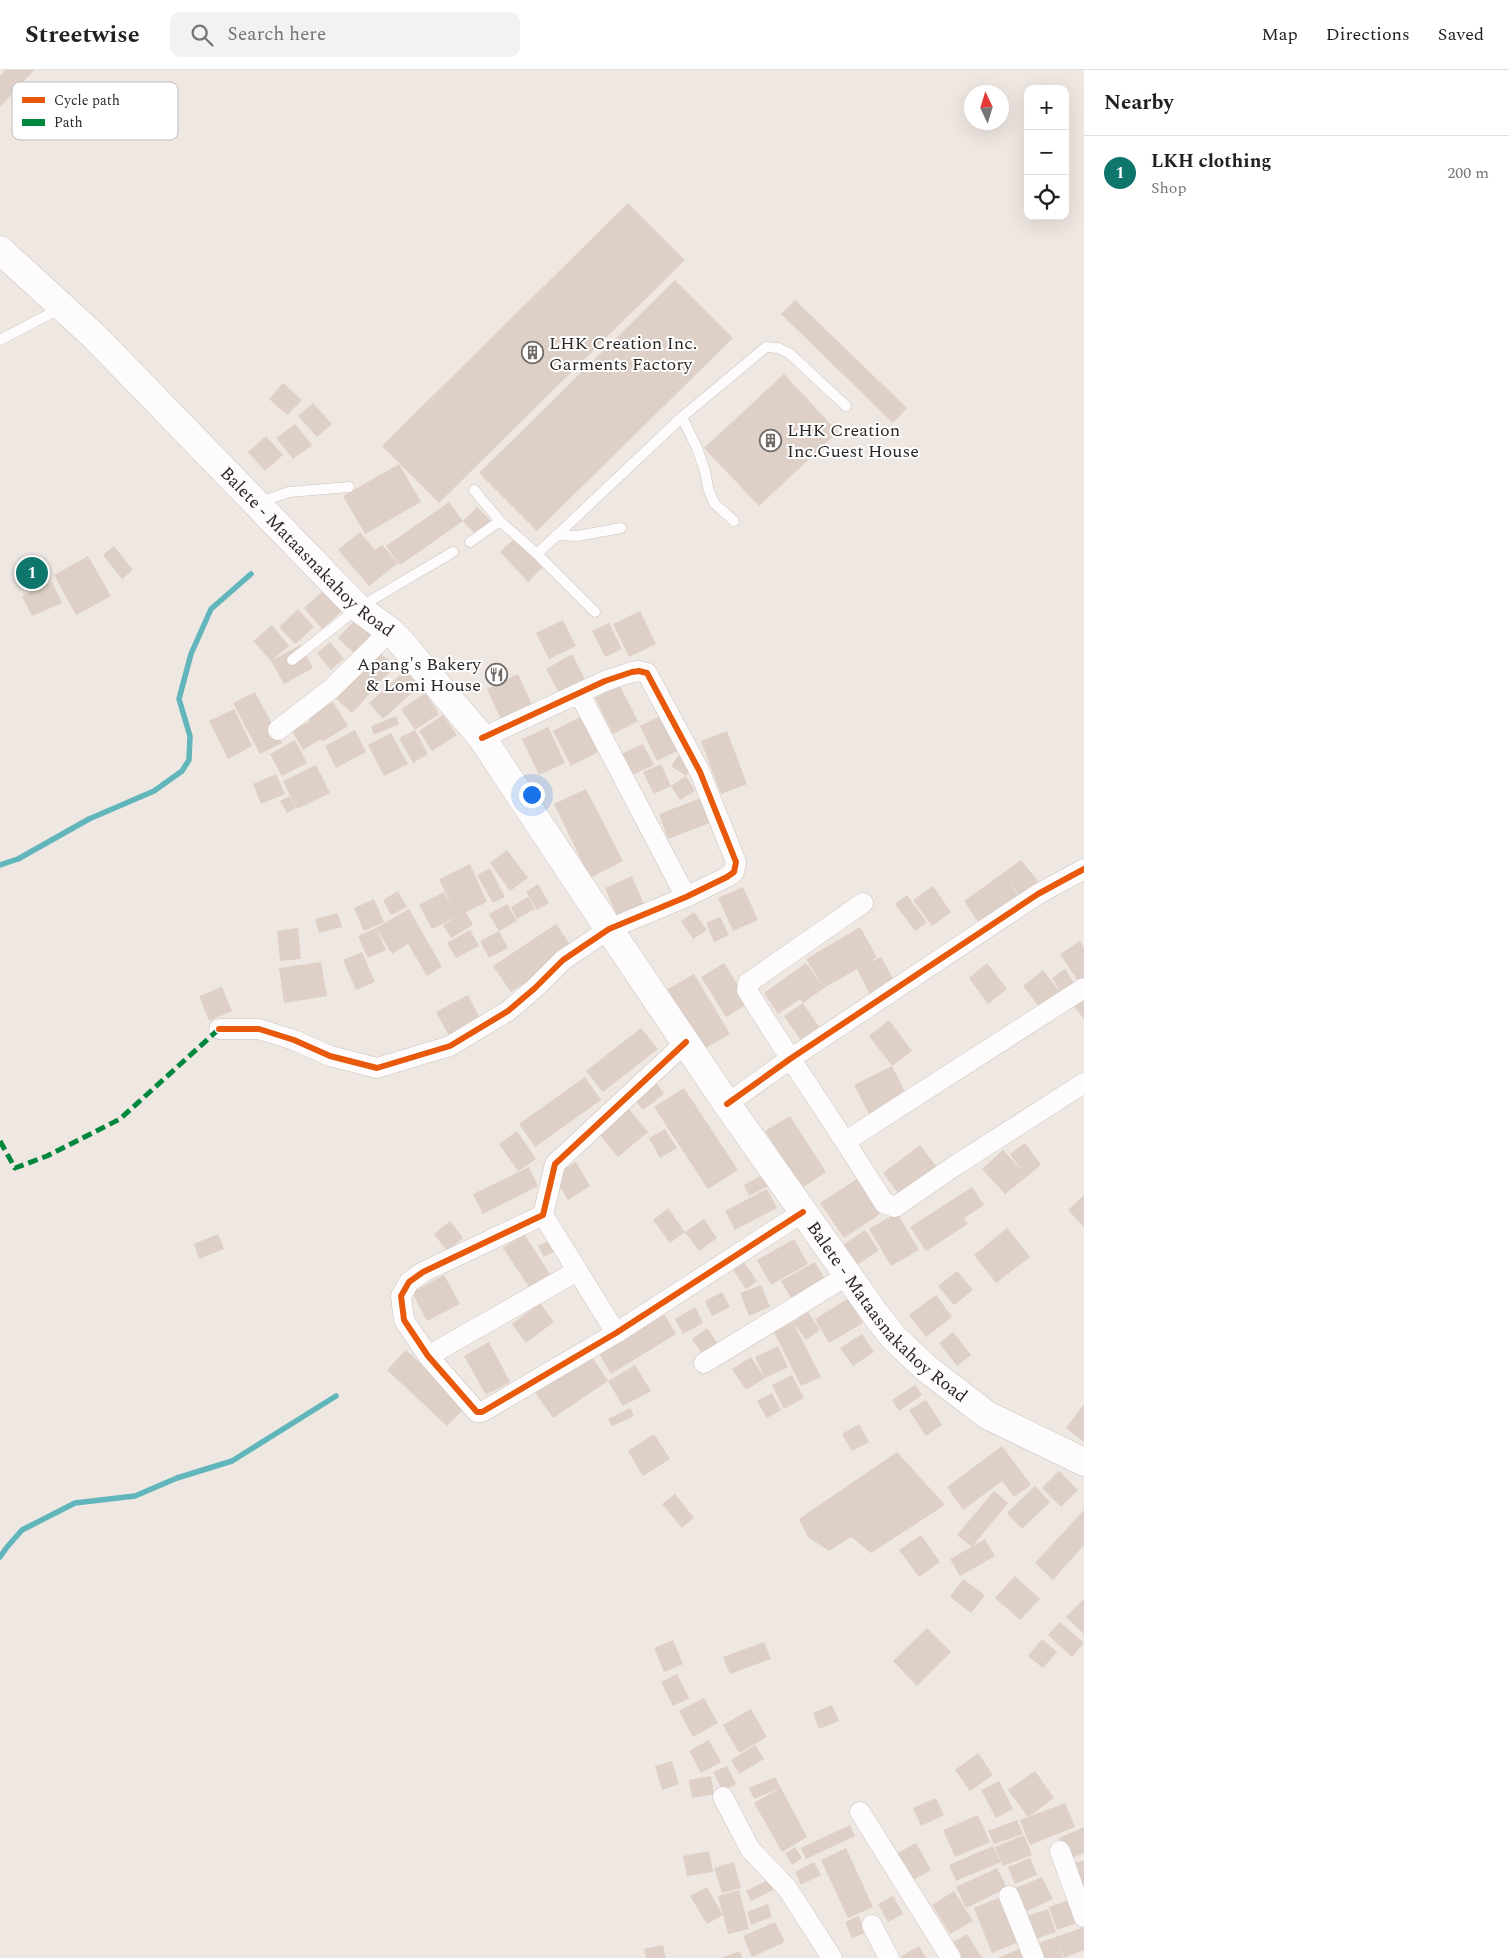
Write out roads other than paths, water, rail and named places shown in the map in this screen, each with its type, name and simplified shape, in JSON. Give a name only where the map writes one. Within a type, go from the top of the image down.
[{"type":"main road","name":"Balete - Mataasnakahoy Road","points":[[0,250],[94,336],[358,608],[390,631],[482,738],[608,929],[728,1104],[894,1338],[926,1368],[987,1415],[1084,1462]]},
{"type":"street","points":[[278,730],[332,689],[390,631]]},
{"type":"street","points":[[219,1029],[259,1028],[294,1040],[330,1056],[377,1068],[450,1046],[483,1028],[508,1011],[563,960],[608,929],[686,897],[727,878],[734,872],[736,862],[700,772],[647,673],[639,670],[605,681],[482,738]]},
{"type":"street","points":[[579,693],[686,897]]},
{"type":"street","points":[[728,1104],[790,1060],[1038,894],[1084,869]]},
{"type":"street","points":[[863,903],[748,983],[747,990],[790,1060],[846,1141],[884,1203],[895,1208],[956,1165],[1084,1083]]},
{"type":"street","points":[[846,1141],[1084,988]]},
{"type":"street","points":[[616,1333],[544,1215],[555,1164],[686,1042]]},
{"type":"street","points":[[544,1215],[423,1272],[409,1282],[401,1296],[404,1320],[428,1356],[479,1413],[616,1333],[803,1212]]},
{"type":"street","points":[[428,1356],[577,1271]]},
{"type":"street","points":[[704,1363],[848,1274]]},
{"type":"street","points":[[723,1798],[750,1849],[787,1888],[832,1958]]},
{"type":"street","points":[[860,1812],[950,1958]]},
{"type":"street","points":[[1060,1851],[1084,1917]]},
{"type":"street","points":[[1009,1896],[1034,1958]]},
{"type":"street","points":[[872,1925],[889,1958]]},
{"type":"lane","points":[[0,340],[63,307]]},
{"type":"lane","points":[[537,554],[682,417],[766,347],[778,348],[789,354],[846,406]]},
{"type":"lane","points":[[682,417],[697,448],[714,503],[734,521]]},
{"type":"lane","points":[[256,504],[289,492],[349,487]]},
{"type":"lane","points":[[474,490],[500,521],[537,554],[595,612]]},
{"type":"lane","points":[[470,542],[500,521]]},
{"type":"lane","points":[[557,535],[577,536],[621,528]]},
{"type":"lane","points":[[292,660],[358,608],[453,552]]},
{"type":"waterway","points":[[0,865],[18,859],[89,819],[154,791],[182,771],[189,760],[190,736],[179,699],[191,654],[211,609],[251,574]]},
{"type":"waterway","points":[[0,1557],[22,1530],[75,1503],[135,1496],[177,1478],[232,1461],[336,1396]]},
{"type":"place","name":"LHK Creation Inc. Garments Factory","points":[[533,353]]},
{"type":"place","name":"LHK Creation Inc.Guest House","points":[[771,440]]},
{"type":"place","name":"LKH clothing","points":[[32,573]]},
{"type":"place","name":"Apang's Bakery & Lomi House","points":[[497,674]]}]
